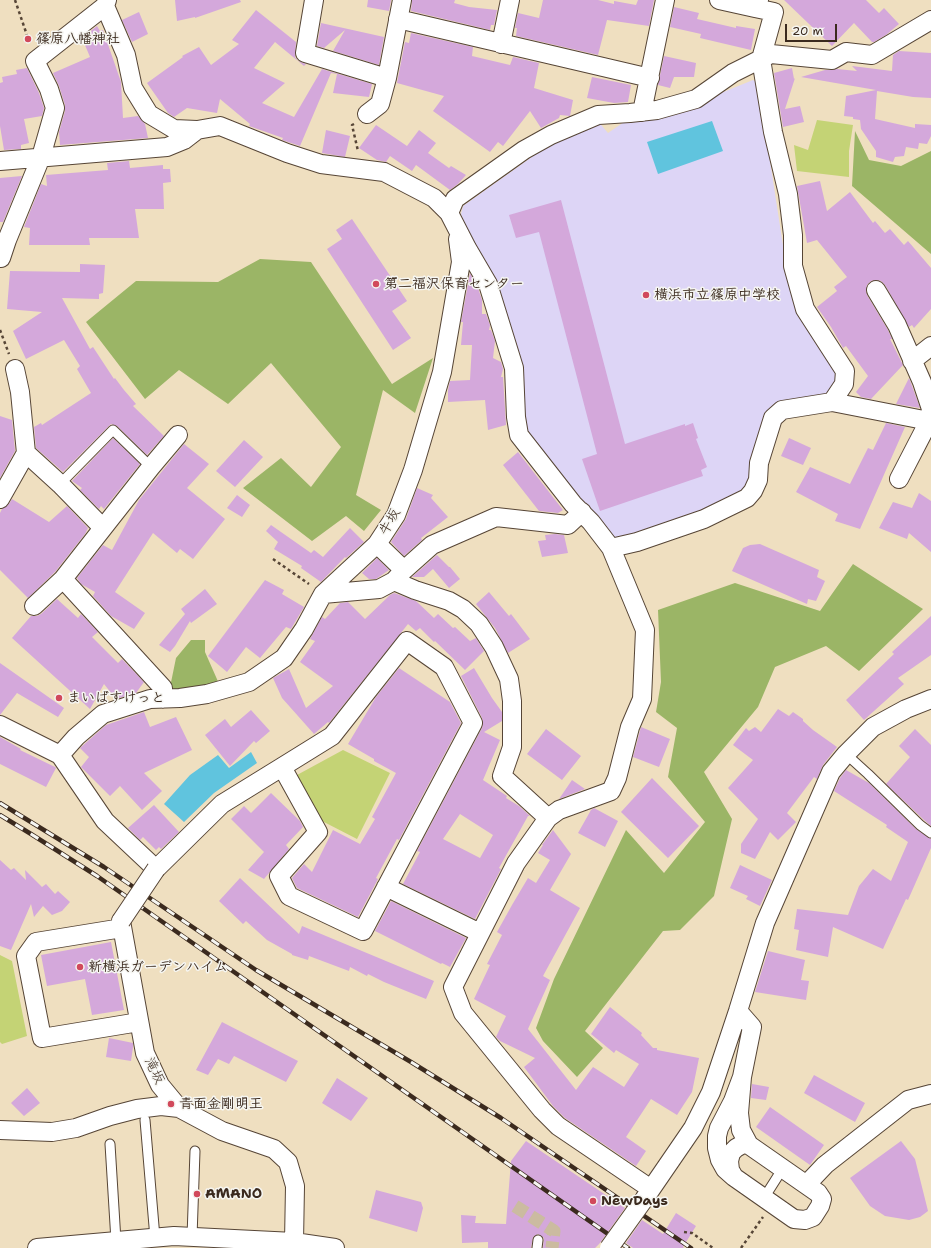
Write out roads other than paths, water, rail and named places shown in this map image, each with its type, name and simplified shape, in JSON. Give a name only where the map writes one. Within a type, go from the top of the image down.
[{"type":"street","points":[[314,0],[305,53],[387,78]]},
{"type":"street","points":[[367,114],[380,104],[387,78],[402,0]]},
{"type":"street","points":[[501,44],[510,0]]},
{"type":"street","points":[[642,112],[665,0]]},
{"type":"street","points":[[719,0],[757,4],[774,12],[761,59],[773,132],[788,194],[794,235],[793,266],[805,309],[845,370],[844,384],[832,402]]},
{"type":"street","points":[[1,258],[41,157],[55,108],[49,89],[35,61],[106,3],[126,55],[133,88],[149,114],[174,129],[197,130],[220,126],[287,153],[321,164],[384,172],[434,198],[453,221],[488,284],[514,368],[516,417],[519,435],[573,504],[592,522],[611,548],[645,630],[642,699],[630,727],[617,778],[611,792],[559,810],[548,818],[516,862],[453,987],[463,1013],[542,1110],[558,1126],[648,1194]]},
{"type":"street","points":[[398,19],[650,78]]},
{"type":"street","points":[[453,221],[455,199],[524,150],[551,135],[598,115],[657,110],[696,99],[733,73],[771,54],[832,60],[846,52],[872,55],[931,20]]},
{"type":"street","points":[[0,161],[167,147],[184,140],[197,130]]},
{"type":"street","name":"牛坂","points":[[60,755],[76,737],[103,714],[150,699],[164,700],[207,694],[249,682],[284,658],[304,629],[322,594],[376,544],[396,515],[413,470],[442,372],[461,262],[453,221]]},
{"type":"street","points":[[876,290],[897,325],[922,382],[931,409],[930,422],[899,479]]},
{"type":"street","points":[[912,361],[931,346]]},
{"type":"street","points":[[0,500],[26,453],[20,392],[15,369]]},
{"type":"street","points":[[611,548],[637,542],[704,519],[747,498],[753,491],[758,480],[759,463],[773,418],[782,410],[832,402],[930,422]]},
{"type":"street","points":[[34,606],[63,579],[178,435]]},
{"type":"street","points":[[26,453],[60,484],[103,528]]},
{"type":"street","points":[[322,594],[379,588],[399,575],[432,544],[496,517],[568,525],[582,512]]},
{"type":"street","points":[[376,544],[399,575],[415,590],[449,601],[463,609],[479,624],[494,647],[509,680],[512,701],[512,747],[502,776],[548,818]]},
{"type":"street","points":[[63,579],[163,688],[164,700]]},
{"type":"street","points":[[139,1022],[42,1038],[26,956],[36,942],[122,925],[156,869],[222,804],[332,736],[407,641],[444,667],[473,723],[363,931],[289,896],[279,876],[318,832],[282,767]]},
{"type":"street","points":[[610,1248],[693,1128],[711,1092],[765,923],[831,772],[846,754],[873,727],[906,709],[931,698]]},
{"type":"street","points":[[0,725],[60,755],[105,821],[156,869]]},
{"type":"street","points":[[386,887],[480,933]]},
{"type":"street","name":"滝坂","points":[[122,925],[145,1053],[160,1085],[179,1108],[222,1131],[274,1149],[288,1162],[295,1186],[294,1245]]},
{"type":"street","points":[[738,1011],[752,1027],[742,1077],[739,1113],[741,1130],[749,1144],[818,1193],[822,1199],[820,1206],[813,1217],[805,1220],[794,1219],[765,1206],[725,1169],[720,1160],[716,1148],[717,1136],[742,1077]]},
{"type":"street","points":[[807,1184],[826,1165],[908,1100],[931,1094]]},
{"type":"street","points":[[0,1130],[52,1132],[76,1128],[110,1116],[138,1109],[161,1106],[179,1108]]},
{"type":"street","points":[[734,1177],[730,1170],[729,1161],[731,1153],[743,1144],[749,1144]]},
{"type":"street","points":[[37,1248],[174,1236],[335,1248]]},
{"type":"lane","points":[[60,484],[113,430],[151,467]]},
{"type":"lane","points":[[846,754],[920,825],[931,833]]},
{"type":"lane","points":[[145,1120],[155,1238]]},
{"type":"lane","points":[[110,1144],[116,1241]]},
{"type":"lane","points":[[192,1237],[195,1151]]},
{"type":"lane","points":[[765,1206],[784,1168]]},
{"type":"water","points":[[712,121],[723,151],[658,174],[647,142]]},
{"type":"water","points":[[251,752],[257,763],[214,793],[184,822],[164,804],[190,775],[218,755],[229,768]]},
{"type":"tunnel","points":[[515,1206],[554,1231],[552,1248]]},
{"type":"railway","points":[[0,803],[104,867],[256,970],[411,1062],[501,1118],[691,1248]]},
{"type":"railway","points":[[0,815],[97,876],[628,1248]]},
{"type":"place","name":"篠原八幡神社","points":[[28,39]]},
{"type":"place","name":"第二福沢保育センター","points":[[376,284]]},
{"type":"place","name":"横浜市立篠原中学校","points":[[646,295]]},
{"type":"place","name":"まいばすけっと","points":[[59,698]]},
{"type":"place","name":"新横浜ガーデンハイム","points":[[80,967]]},
{"type":"place","name":"青面金剛明王","points":[[171,1104]]},
{"type":"place","name":"AMANO","points":[[197,1194]]},
{"type":"place","name":"NewDays","points":[[593,1201]]}]
